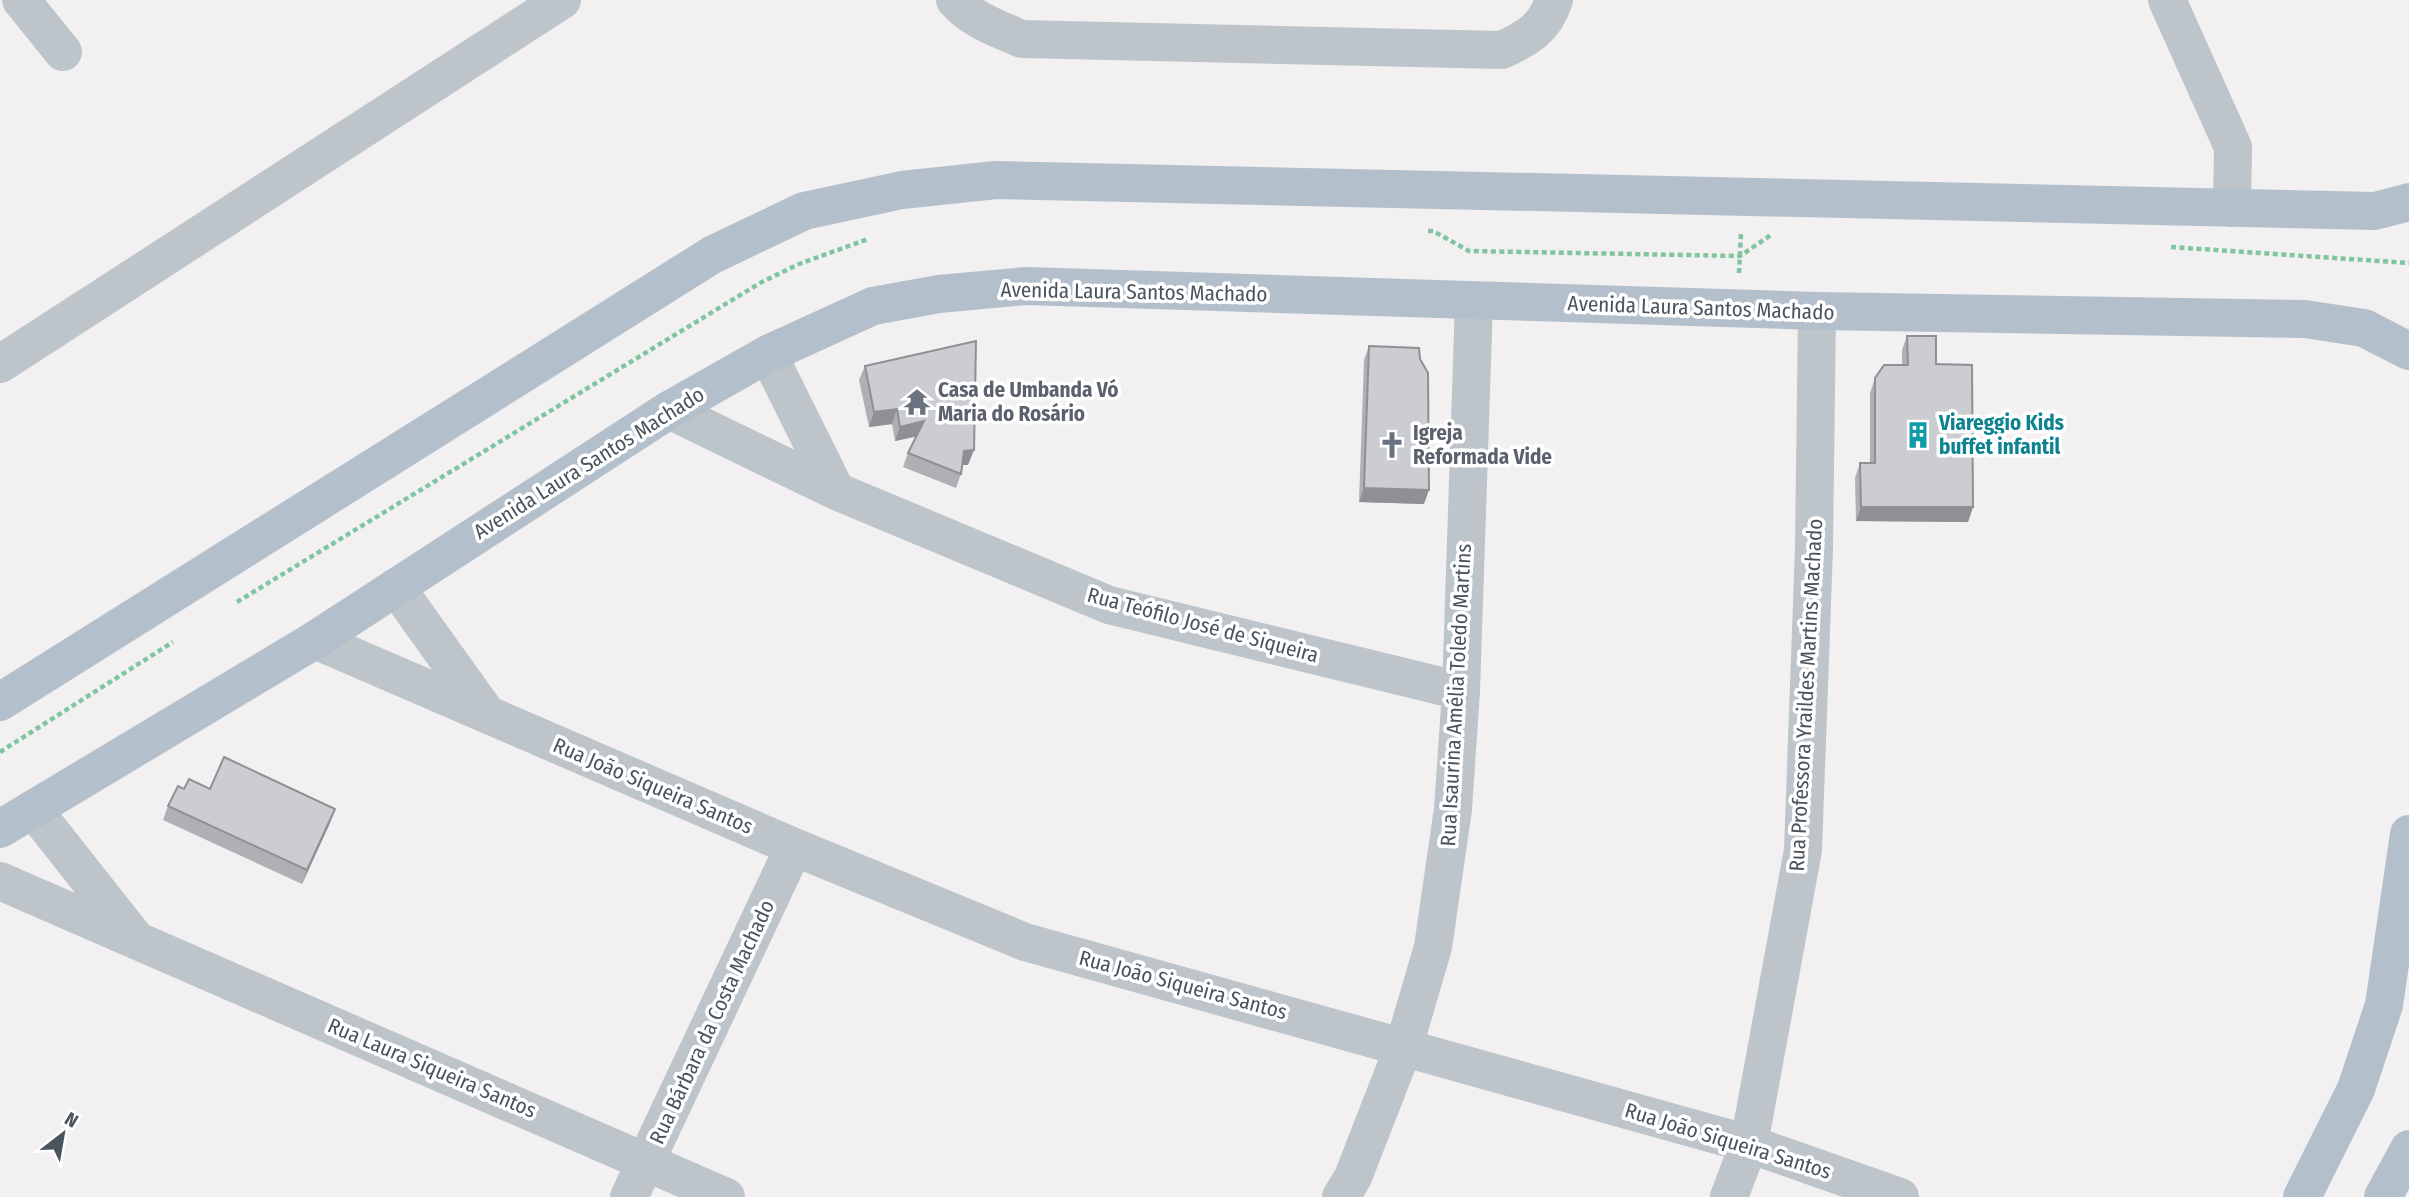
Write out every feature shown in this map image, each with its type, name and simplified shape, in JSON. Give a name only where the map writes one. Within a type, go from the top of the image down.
[{"type":"main road","points":[[0,702],[712,255],[804,211],[902,190],[996,180],[2375,211],[2409,202]]},
{"type":"main road","name":"Avenida Laura Santos Machado","points":[[0,829],[315,640],[669,410],[768,354],[873,306],[939,294],[1026,286],[1737,309],[2305,319],[2364,328],[2409,351]]},
{"type":"main road","points":[[2302,1197],[2356,1089],[2384,1004],[2409,834]]},
{"type":"main road","points":[[2383,1197],[2409,1149]]},
{"type":"street","points":[[21,0],[63,52]]},
{"type":"street","points":[[0,364],[562,0]]},
{"type":"street","points":[[955,0],[964,10],[1021,39],[1502,50],[1531,37],[1555,0]]},
{"type":"street","points":[[2167,0],[2233,147],[2232,208]]},
{"type":"street","name":"Rua Isaurina Amélia Toledo Martins","points":[[1341,1197],[1353,1177],[1404,1046],[1433,947],[1453,809],[1461,691],[1474,302]]},
{"type":"street","name":"Rua Professora Yraildes Martins Machado","points":[[1729,1197],[1749,1144],[1803,850],[1814,548],[1816,311]]},
{"type":"street","points":[[768,354],[836,491]]},
{"type":"street","name":"Rua Teófilo José de Siqueira","points":[[669,410],[836,491],[1109,605],[1461,691]]},
{"type":"street","points":[[396,587],[487,714]]},
{"type":"street","name":"Rua João Siqueira Santos","points":[[315,640],[794,847],[1025,942],[1749,1144],[1900,1197]]},
{"type":"street","name":"Rua Laura Siqueira Santos","points":[[33,809],[137,941]]},
{"type":"street","name":"Rua Bárbara da Costa Machado","points":[[629,1197],[794,847]]},
{"type":"street","name":"Rua Laura Siqueira Santos","points":[[0,881],[726,1197]]},
{"type":"path","points":[[1737,309],[1743,197]]},
{"type":"path","points":[[1419,230],[1433,231],[1469,251],[1740,256],[1781,229]]},
{"type":"path","points":[[228,607],[760,283],[799,264],[874,237]]},
{"type":"path","points":[[2162,247],[2409,263]]},
{"type":"path","points":[[0,752],[182,636]]},
{"type":"building","name":"Viareggio Kids buffet infantil","points":[[1907,336],[1936,336],[1936,364],[1972,365],[1973,507],[1861,507],[1860,463],[1875,463],[1875,378],[1884,365],[1908,365]]},
{"type":"building","name":"Casa de Umbanda Vó Maria do Rosário","points":[[976,341],[974,450],[964,451],[961,474],[908,453],[924,421],[900,427],[897,409],[874,412],[865,366]]},
{"type":"building","name":"Igreja Reformada Vide","points":[[1369,346],[1419,348],[1420,359],[1428,373],[1429,490],[1364,488]]},
{"type":"building","points":[[224,757],[335,809],[307,870],[168,806],[178,786],[184,789],[189,779],[210,789]]},
{"type":"place","name":"Casa de Umbanda Vó Maria do Rosário","points":[[917,402]]},
{"type":"place","name":"Viareggio Kids buffet infantil","points":[[1918,435]]},
{"type":"place","name":"Igreja Reformada Vide","points":[[1392,445]]}]
